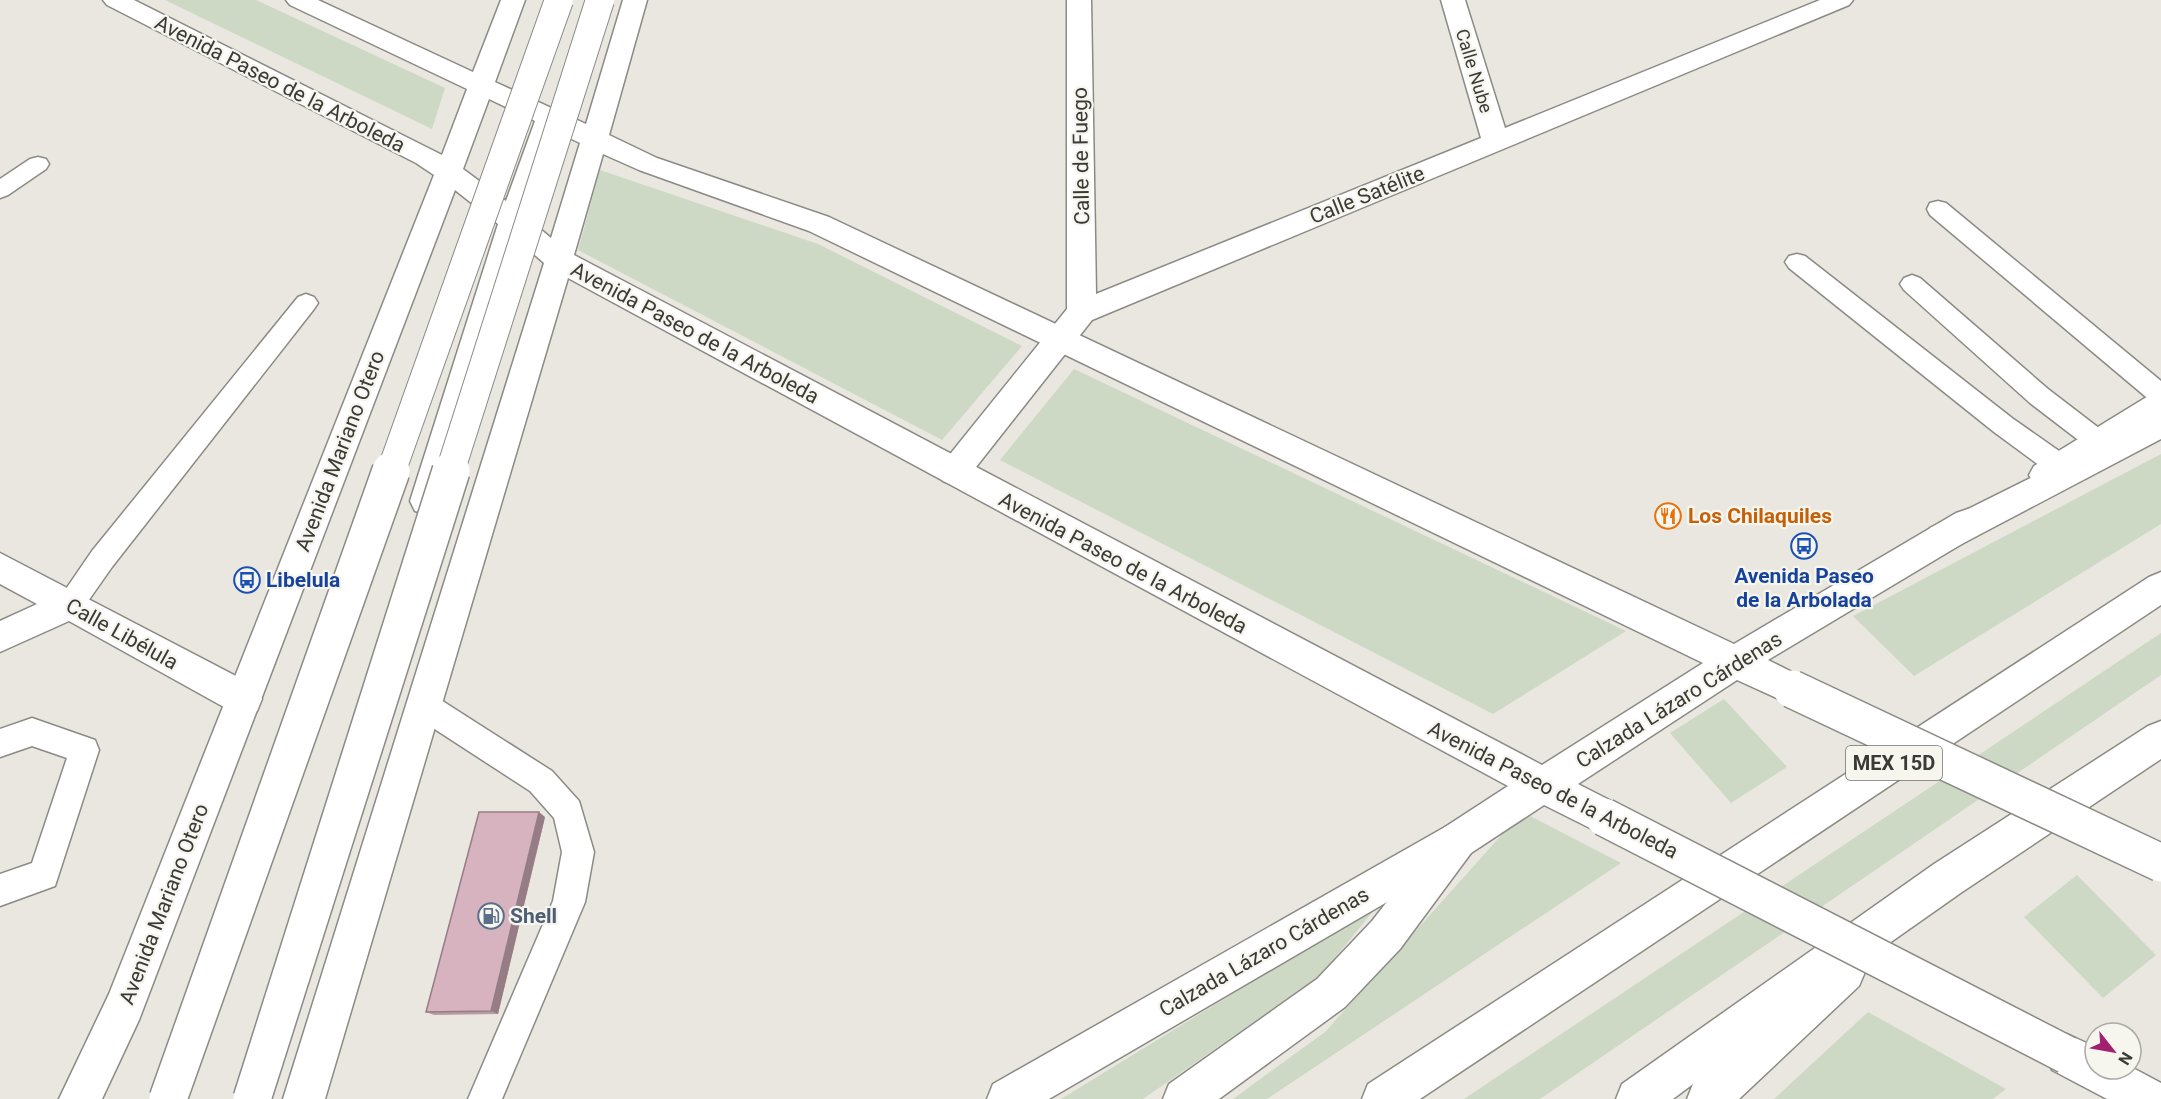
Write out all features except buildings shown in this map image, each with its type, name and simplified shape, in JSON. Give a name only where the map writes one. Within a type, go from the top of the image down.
[{"type":"main road","name":"Avenida Paseo de la Arboleda","points":[[115,0],[449,171],[513,220],[559,260],[1543,786],[2067,1055],[2148,1099]]},
{"type":"main road","points":[[298,0],[648,164],[819,224],[2161,863]]},
{"type":"main road","name":"Avenida Mariano Otero","points":[[80,1099],[125,1006],[449,171],[513,0]]},
{"type":"main road","points":[[168,1099],[559,0]]},
{"type":"main road","points":[[252,1099],[600,0]]},
{"type":"main road","points":[[304,1099],[559,260],[635,0]]},
{"type":"main road","name":"Calle de Fuego","points":[[1079,0],[1082,312]]},
{"type":"main road","name":"Calle Nube","points":[[1453,0],[1496,143]]},
{"type":"main road","name":"Calle Satélite","points":[[1082,312],[1496,143],[1800,8],[1841,0]]},
{"type":"main road","points":[[244,1099],[246,1081],[513,220],[549,118]]},
{"type":"main road","points":[[954,472],[1062,340],[1082,312]]},
{"type":"main road","name":"Calzada Lázaro Cárdenas","points":[[1008,1099],[1458,840],[1736,661],[2161,404]]},
{"type":"main road","points":[[1942,538],[2161,425]]},
{"type":"main road","name":"Calle Libélula","points":[[0,567],[244,699]]},
{"type":"main road","name":"MEX 15D","points":[[1383,1099],[2161,587]]},
{"type":"main road","points":[[0,637],[69,605]]},
{"type":"main road","points":[[1637,1099],[1948,878],[2161,738]]},
{"type":"main road","points":[[1184,1099],[1331,993],[1386,935],[1458,840]]},
{"type":"main road","points":[[1708,1099],[1948,878]]},
{"type":"main road","points":[[2148,1099],[2161,1089]]},
{"type":"lane","points":[[0,190],[38,164]]},
{"type":"lane","points":[[1938,209],[2161,395]]},
{"type":"lane","points":[[1797,262],[2003,425],[2060,466]]},
{"type":"lane","points":[[1912,284],[2039,396],[2099,442]]},
{"type":"lane","points":[[69,605],[102,559],[306,303]]},
{"type":"lane","points":[[423,705],[541,781],[568,811],[578,852],[569,902],[485,1099]]},
{"type":"lane","points":[[0,743],[32,732],[84,750],[44,874],[0,890]]},
{"type":"green space","points":[[165,0],[256,0],[445,88],[432,129]]},
{"type":"green space","points":[[600,170],[818,244],[1022,346],[942,440],[578,250]]},
{"type":"green space","points":[[1074,369],[1626,631],[1493,714],[1000,460]]},
{"type":"green space","points":[[2161,454],[2161,524],[1914,676],[1853,616]]},
{"type":"green space","points":[[2161,633],[2161,675],[1540,1099],[1464,1099]]},
{"type":"green space","points":[[1724,699],[1787,767],[1731,803],[1670,733]]},
{"type":"green space","points":[[1530,816],[1621,863],[1267,1099],[1233,1099],[1325,1032],[1506,830]]},
{"type":"green space","points":[[2077,875],[2156,955],[2103,998],[2024,917]]},
{"type":"green space","points":[[1379,904],[1321,975],[1143,1099],[1061,1099]]},
{"type":"green space","points":[[1868,1012],[2006,1089],[1993,1099],[1774,1099]]},
{"type":"place","name":"Los Chilaquiles","points":[[1668,516]]},
{"type":"place","name":"Avenida Paseo de la Arbolada","points":[[1804,546]]},
{"type":"place","name":"Libelula","points":[[247,580]]},
{"type":"place","name":"Shell","points":[[491,916]]}]
